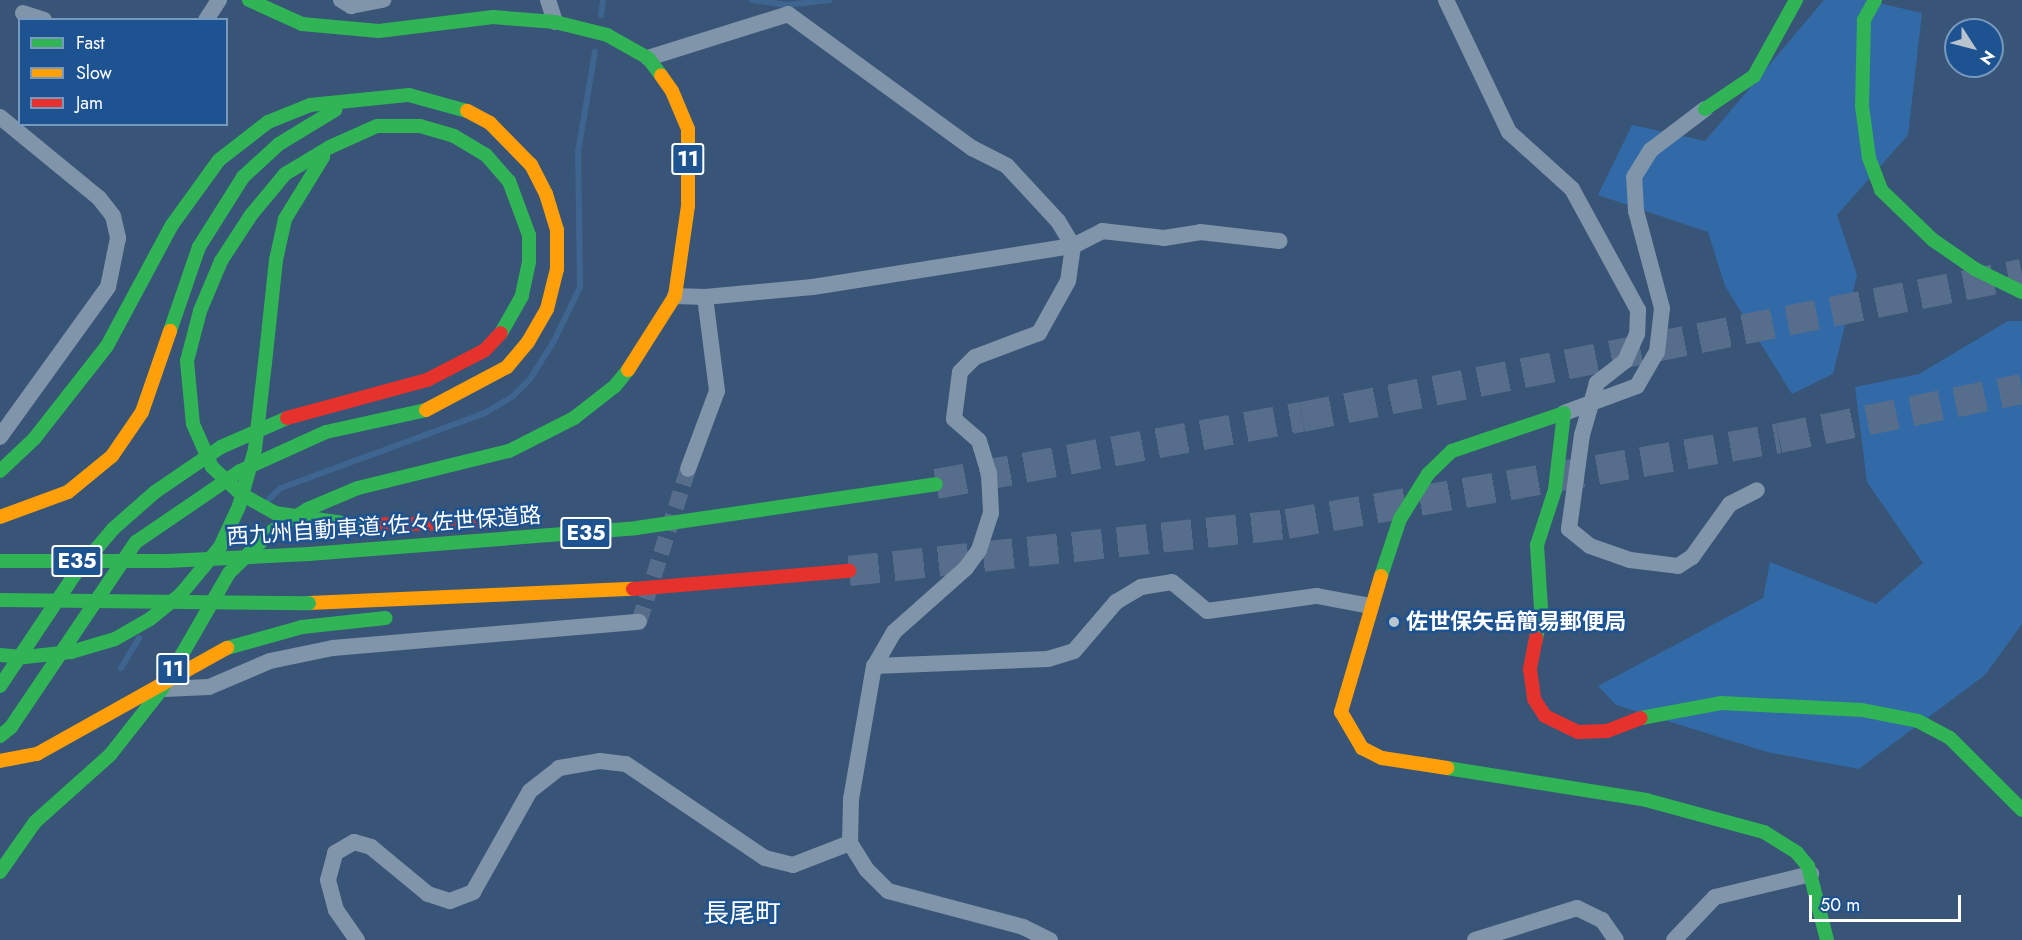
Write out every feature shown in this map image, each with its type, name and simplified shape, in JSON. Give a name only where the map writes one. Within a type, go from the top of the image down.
[{"type":"main road","name":"11","points":[[0,872],[35,822],[111,755],[162,689],[230,573],[271,532],[308,509],[358,488],[509,451],[574,418],[615,386],[647,344],[675,296],[688,206],[688,129],[672,91],[648,58],[607,35],[555,22],[493,17],[379,31],[302,24],[249,0]]},
{"type":"main road","points":[[1705,109],[1754,76],[1796,0]]},
{"type":"main road","points":[[1875,0],[1864,20],[1862,106],[1869,158],[1881,190],[1933,240],[1975,269],[2022,292]]},
{"type":"main road","points":[[0,471],[34,439],[107,346],[172,225],[219,160],[268,122],[310,105],[352,98],[409,95],[457,106],[490,123],[514,144],[531,165],[546,194],[557,230],[557,269],[547,309],[528,342],[507,367],[473,388],[428,409],[315,437],[240,471],[136,542],[11,727],[0,736]]},
{"type":"main road","points":[[0,517],[68,492],[112,456],[142,412],[199,247],[215,216],[243,177],[279,144],[352,98]]},
{"type":"main road","points":[[0,686],[75,574],[112,529],[155,492],[221,447],[286,418],[427,380],[457,368],[484,350],[507,326],[522,296],[529,262],[529,235],[509,182],[486,155],[454,136],[420,126],[377,126],[330,147],[285,174],[251,215],[221,261],[200,311],[188,361],[193,424],[212,468],[241,494],[274,513],[357,525],[503,522]]},
{"type":"main road","points":[[0,655],[25,657],[71,652],[115,639],[150,619],[181,594],[220,546],[239,506],[255,449],[276,260],[285,219],[305,181],[330,147]]},
{"type":"main road","points":[[1827,940],[1811,874],[1797,853],[1764,832],[1646,800],[1382,758],[1362,748],[1341,712],[1371,606],[1400,519],[1428,474],[1452,451],[1564,413],[1555,490],[1537,545],[1541,608],[1538,639],[1530,669],[1534,699],[1545,716],[1578,732],[1607,731],[1648,715],[1721,703],[1862,710],[1918,721],[1950,738],[2022,810]]},
{"type":"main road","name":"西九州自動車道;佐々佐世保道路","points":[[0,561],[155,561],[309,554],[636,528],[936,484]]},
{"type":"main road","points":[[740,497],[861,495]]},
{"type":"main road","name":"E35","points":[[0,600],[309,603],[690,586],[849,571]]},
{"type":"main road","points":[[431,613],[690,586]]},
{"type":"main road","points":[[0,762],[37,754],[227,648],[302,627],[396,617]]},
{"type":"street","points":[[207,18],[219,0]]},
{"type":"street","points":[[340,0],[351,6],[383,0]]},
{"type":"street","points":[[549,0],[555,22]]},
{"type":"street","points":[[1446,0],[1509,132],[1572,189],[1638,310],[1637,334],[1625,361],[1597,383],[1582,435],[1569,529],[1590,546],[1630,560],[1678,566],[1692,557],[1730,504],[1757,490]]},
{"type":"street","points":[[23,13],[38,18]]},
{"type":"street","points":[[648,58],[788,14],[972,148],[1007,166],[1058,221],[1073,246],[1068,281],[1039,333],[975,357],[960,372],[954,419],[979,441],[989,473],[991,513],[979,550],[966,568],[894,632],[874,666],[852,799],[850,843],[866,869],[888,891],[1023,927],[1050,940]]},
{"type":"street","points":[[1564,413],[1592,400],[1637,386],[1658,352],[1662,308],[1636,211],[1634,177],[1652,150],[1705,109]]},
{"type":"street","points":[[0,117],[99,198],[113,216],[118,238],[108,286],[0,437]]},
{"type":"street","points":[[675,296],[705,297],[836,284],[1073,246],[1102,231],[1164,238],[1200,232],[1279,241]]},
{"type":"street","points":[[688,469],[717,391],[705,297]]},
{"type":"street","points":[[874,666],[1048,659],[1074,651],[1116,602],[1141,588],[1173,582],[1207,611],[1317,596],[1371,606]]},
{"type":"street","points":[[162,689],[209,687],[270,661],[333,648],[639,622]]},
{"type":"street","points":[[357,940],[336,910],[328,880],[334,853],[354,842],[371,847],[428,894],[450,901],[473,892],[530,791],[560,768],[600,761],[626,764],[765,858],[793,865],[850,843]]},
{"type":"street","points":[[1674,940],[1714,897],[1811,874]]},
{"type":"street","points":[[1475,940],[1576,908],[1602,920],[1616,940]]},
{"type":"shaded area","points":[[1824,0],[1865,0],[1922,13],[1908,135],[1837,215],[1857,275],[1833,374],[1792,394],[1725,286],[1708,232],[1598,195],[1632,125],[1705,141]]},
{"type":"shaded area","points":[[2008,321],[2022,321],[2022,624],[1985,675],[1859,769],[1767,752],[1616,705],[1598,686],[1763,598],[1770,562],[1876,604],[1923,563],[1867,482],[1855,387],[1919,374]]},
{"type":"waterway","points":[[601,15],[603,0]]},
{"type":"waterway","points":[[752,0],[786,5],[830,0]]},
{"type":"waterway","points":[[269,499],[281,488],[485,413],[513,396],[530,379],[554,341],[580,287],[578,152],[595,51]]},
{"type":"waterway","points":[[121,668],[139,638]]},
{"type":"tunnel","points":[[936,484],[1302,417],[2022,274]]},
{"type":"tunnel","points":[[849,571],[1287,524],[1779,438],[2022,389]]},
{"type":"tunnel","points":[[639,622],[688,469]]},
{"type":"traffic: fast","points":[[249,0],[302,24],[379,31],[493,17],[555,22],[607,35],[648,58],[661,75]]},
{"type":"traffic: fast","points":[[1705,109],[1754,76],[1796,0]]},
{"type":"traffic: fast","points":[[1875,0],[1864,20],[1862,106],[1869,158],[1881,190],[1933,240],[1975,269],[2022,292]]},
{"type":"traffic: fast","points":[[0,471],[34,439],[107,346],[172,225],[219,160],[268,122],[310,105],[409,95],[467,111]]},
{"type":"traffic: fast","points":[[170,331],[199,247],[243,177],[279,144],[335,110]]},
{"type":"traffic: fast","points":[[187,361],[200,311],[221,261],[251,215],[285,174],[330,147],[377,126],[420,126],[454,136],[486,155],[509,181],[529,235],[529,262],[522,296],[501,333]]},
{"type":"traffic: fast","points":[[265,363],[276,260],[285,219],[323,157]]},
{"type":"traffic: fast","points":[[187,361],[193,424],[212,467],[241,494],[275,513],[357,525]]},
{"type":"traffic: fast","points":[[0,655],[25,657],[71,652],[115,639],[150,619],[181,594],[220,547],[239,506],[255,449],[265,363]]},
{"type":"traffic: fast","points":[[0,872],[35,822],[110,755],[162,689],[229,573],[271,532],[308,509],[358,488],[509,451],[574,418],[615,386],[628,370]]},
{"type":"traffic: fast","points":[[0,736],[11,727],[136,542],[240,471],[326,432],[426,410]]},
{"type":"traffic: fast","points":[[1381,576],[1400,519],[1428,474],[1452,451],[1564,413],[1555,490],[1537,545],[1541,608],[1536,638]]},
{"type":"traffic: fast","points":[[0,686],[75,574],[113,529],[155,492],[221,447],[287,418]]},
{"type":"traffic: fast","points":[[309,554],[636,528],[936,484]]},
{"type":"traffic: fast","points":[[0,561],[167,561],[309,554]]},
{"type":"traffic: fast","points":[[0,600],[309,603]]},
{"type":"traffic: fast","points":[[227,648],[302,627],[386,618]]},
{"type":"traffic: fast","points":[[1641,718],[1721,703],[1862,710],[1918,721],[1950,738],[2022,810]]},
{"type":"traffic: fast","points":[[1447,768],[1646,800],[1764,832],[1797,853],[1808,866],[1827,940]]},
{"type":"traffic: slow","points":[[628,370],[675,296],[688,206],[688,129],[672,91],[661,75]]},
{"type":"traffic: slow","points":[[426,410],[507,367],[528,342],[547,309],[557,269],[557,230],[546,194],[531,165],[490,123],[467,111]]},
{"type":"traffic: slow","points":[[0,517],[68,492],[112,456],[142,412],[170,331]]},
{"type":"traffic: slow","points":[[1381,576],[1341,712],[1362,748],[1382,758],[1447,768]]},
{"type":"traffic: slow","points":[[309,603],[633,589]]},
{"type":"traffic: slow","points":[[0,761],[37,754],[227,648]]},
{"type":"traffic: jam","points":[[287,418],[427,380],[485,350],[501,333]]},
{"type":"traffic: jam","points":[[357,525],[492,522]]},
{"type":"traffic: jam","points":[[633,589],[849,571]]},
{"type":"traffic: jam","points":[[1536,638],[1530,669],[1534,699],[1545,716],[1578,732],[1607,731],[1641,718]]},
{"type":"place","name":"佐世保矢岳簡易郵便局","points":[[1394,622]]},
{"type":"district","name":"長尾町","points":[[742,914]]}]
